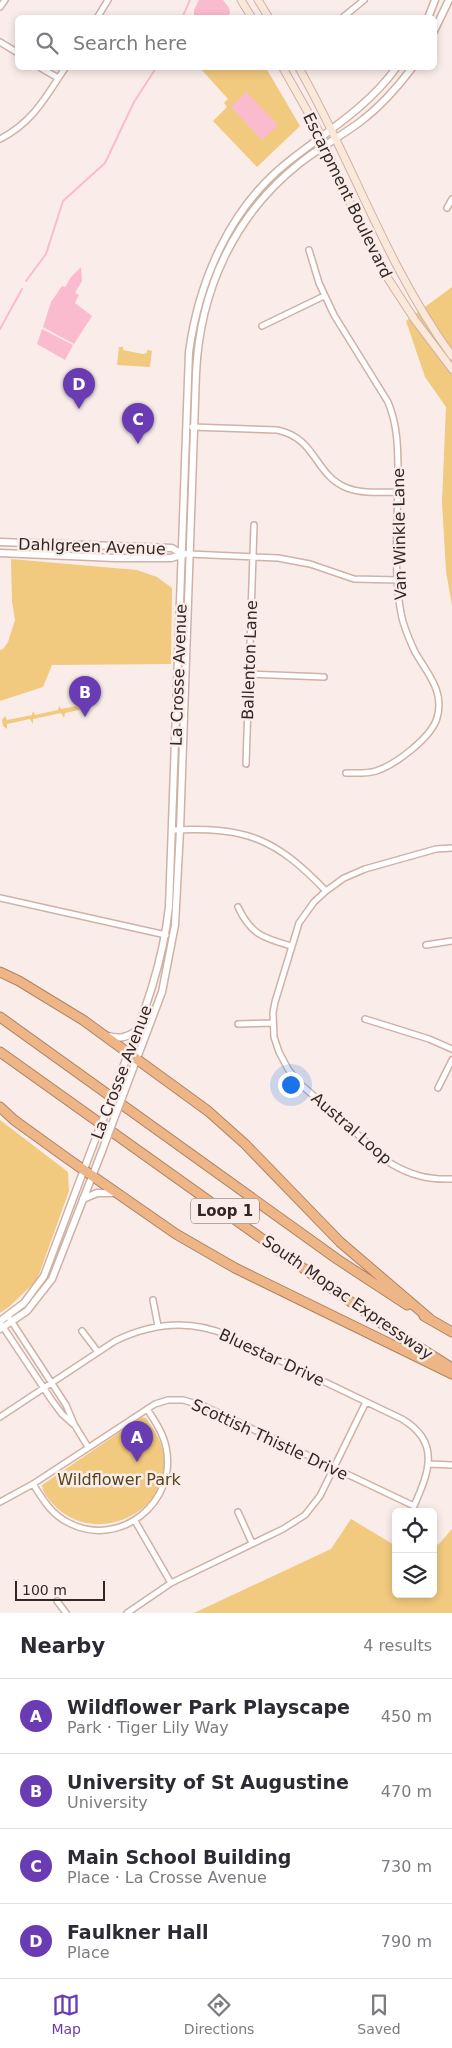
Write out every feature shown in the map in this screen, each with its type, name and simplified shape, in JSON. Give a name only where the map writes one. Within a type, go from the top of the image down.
[{"type":"highway","points":[[0,972],[56,1003],[208,1111],[245,1144],[340,1242],[430,1319]]},
{"type":"highway","name":"South Mopac Expressway","points":[[0,1017],[386,1293],[452,1332]]},
{"type":"highway","name":"South Mopac Expressway","points":[[0,1052],[338,1293],[452,1368]]},
{"type":"highway","points":[[0,1107],[14,1120],[176,1234],[235,1268],[452,1374]]},
{"type":"main road","points":[[241,0],[250,15]]},
{"type":"main road","points":[[258,0],[267,15]]},
{"type":"main road","name":"Escarpment Boulevard","points":[[284,70],[320,137],[364,234],[385,274],[415,320],[452,369]]},
{"type":"main road","name":"Escarpment Boulevard","points":[[300,70],[332,129],[398,270],[432,329],[452,356]]},
{"type":"street","points":[[0,7],[4,0]]},
{"type":"street","points":[[99,15],[108,0]]},
{"type":"street","points":[[346,15],[364,0]]},
{"type":"street","points":[[429,15],[435,0]]},
{"type":"street","points":[[437,26],[449,0]]},
{"type":"street","points":[[0,42],[15,51]]},
{"type":"street","points":[[44,70],[58,78]]},
{"type":"street","points":[[0,139],[21,127],[31,118],[64,70]]},
{"type":"street","name":"La Crosse Avenue","points":[[1,1325],[8,1316],[24,1303],[44,1276],[153,988],[166,935],[176,830],[190,427],[189,352],[209,271],[221,246],[258,191],[286,163],[370,98],[394,70]]},
{"type":"street","name":"La Crosse Avenue","points":[[203,301],[230,245],[244,222],[264,197],[299,164],[361,122],[379,106],[410,70]]},
{"type":"street","points":[[258,191],[264,197]]},
{"type":"street","points":[[448,208],[452,198]]},
{"type":"street","name":"Van Winkle Lane","points":[[309,250],[324,296],[337,321],[391,408],[396,425],[398,442],[397,580],[399,605],[406,631],[416,653],[437,688],[439,705],[437,717],[425,738],[387,766],[369,773],[346,773]]},
{"type":"street","points":[[262,326],[324,296]]},
{"type":"street","points":[[190,427],[277,430],[288,433],[303,442],[324,471],[342,485],[361,491],[398,492]]},
{"type":"street","name":"Ballenton Lane","points":[[246,764],[254,525]]},
{"type":"street","name":"Dahlgreen Avenue","points":[[0,542],[172,548],[186,554]]},
{"type":"street","name":"Dahlgreen Avenue","points":[[0,553],[115,558],[171,558],[186,554],[253,556],[301,562],[354,579],[397,580]]},
{"type":"street","points":[[249,674],[324,677]]},
{"type":"street","points":[[176,830],[227,832],[263,840],[292,858],[326,891]]},
{"type":"street","name":"La Crosse Avenue","points":[[83,1199],[162,992],[172,944],[177,901],[176,830]]},
{"type":"street","name":"Austral Loop","points":[[452,848],[436,850],[364,869],[344,878],[314,902],[299,923],[291,946],[275,1002],[273,1023],[276,1046],[292,1075],[390,1163],[405,1172],[422,1177],[436,1180],[452,1179]]},
{"type":"street","points":[[0,898],[166,935]]},
{"type":"street","points":[[238,907],[246,923],[259,935],[291,946]]},
{"type":"street","points":[[426,945],[452,941]]},
{"type":"street","points":[[365,1019],[429,1038],[452,1050]]},
{"type":"street","points":[[238,1024],[273,1023]]},
{"type":"street","points":[[101,1034],[117,1038],[130,1036],[137,1031]]},
{"type":"street","points":[[438,1088],[452,1060]]},
{"type":"street","points":[[74,1424],[62,1414],[1,1325],[12,1322],[38,1300],[52,1279],[83,1199],[98,1193],[117,1193]]},
{"type":"street","points":[[153,1300],[158,1326]]},
{"type":"street","points":[[8,1316],[70,1412],[74,1424],[88,1447]]},
{"type":"street","name":"Bluestar Drive","points":[[0,1418],[128,1334],[158,1326],[183,1324],[222,1333],[402,1419],[416,1429],[425,1445],[429,1464]]},
{"type":"street","points":[[82,1331],[98,1352]]},
{"type":"street","name":"Scottish Thistle Drive","points":[[0,1502],[33,1484],[147,1409],[168,1400],[183,1400],[196,1403],[414,1506],[426,1478],[429,1464]]},
{"type":"street","points":[[127,1613],[171,1583],[292,1524],[305,1515],[320,1496],[366,1402]]},
{"type":"street","points":[[33,1484],[53,1512],[75,1526],[93,1530],[104,1530],[135,1522],[156,1499],[163,1487],[167,1470],[167,1453],[164,1440],[147,1409]]},
{"type":"street","points":[[429,1464],[452,1465]]},
{"type":"street","points":[[238,1512],[252,1543]]},
{"type":"street","points":[[135,1522],[171,1583]]},
{"type":"street","points":[[57,1601],[66,1613]]},
{"type":"green space","points":[[202,70],[267,70],[300,126],[257,167],[213,121],[227,107],[224,103],[228,99]]},
{"type":"green space","points":[[452,287],[452,606],[446,571],[442,502],[446,407],[425,377],[406,321]]},
{"type":"green space","points":[[119,347],[123,347],[123,350],[143,354],[147,353],[147,350],[152,351],[150,367],[117,365]]},
{"type":"green space","points":[[11,559],[137,570],[157,577],[172,588],[171,664],[52,665],[43,687],[0,701],[0,650],[8,642],[15,620],[12,601]]},
{"type":"green space","points":[[82,702],[87,708],[85,713],[83,709],[65,713],[64,718],[61,713],[33,719],[33,724],[30,719],[7,724],[7,729],[3,726],[2,720],[5,716],[7,720],[32,715],[33,711],[35,715],[58,710],[59,706],[61,709],[82,705]]},
{"type":"green space","points":[[0,1120],[68,1172],[69,1191],[37,1280],[0,1313]]},
{"type":"green space","name":"Wildflower Park","points":[[142,1417],[146,1418],[160,1441],[164,1467],[160,1487],[148,1503],[132,1516],[112,1523],[92,1524],[71,1518],[53,1504],[43,1490],[42,1485]]},
{"type":"green space","points":[[351,1519],[392,1544],[392,1598],[437,1598],[437,1545],[452,1529],[452,1613],[194,1613],[331,1549]]},
{"type":"shaded area","points":[[199,0],[223,0],[230,13],[229,15],[194,15],[194,10]]},
{"type":"shaded area","points":[[246,92],[278,125],[262,140],[231,107]]},
{"type":"shaded area","points":[[81,267],[82,281],[75,293],[79,295],[75,303],[92,316],[74,344],[43,327],[51,302],[62,286],[65,287],[71,277]]},
{"type":"shaded area","points":[[42,329],[73,345],[65,360],[37,344]]},
{"type":"waterway","points":[[183,15],[190,0]]},
{"type":"waterway","points":[[26,281],[46,254],[63,201],[105,163],[134,102],[155,70]]},
{"type":"waterway","points":[[0,329],[22,289]]},
{"type":"place","name":"Faulkner Hall","points":[[79,409]]},
{"type":"place","name":"Main School Building","points":[[138,444]]},
{"type":"place","name":"University of St Augustine","points":[[85,717]]},
{"type":"place","name":"Wildflower Park Playscape","points":[[137,1462]]}]
